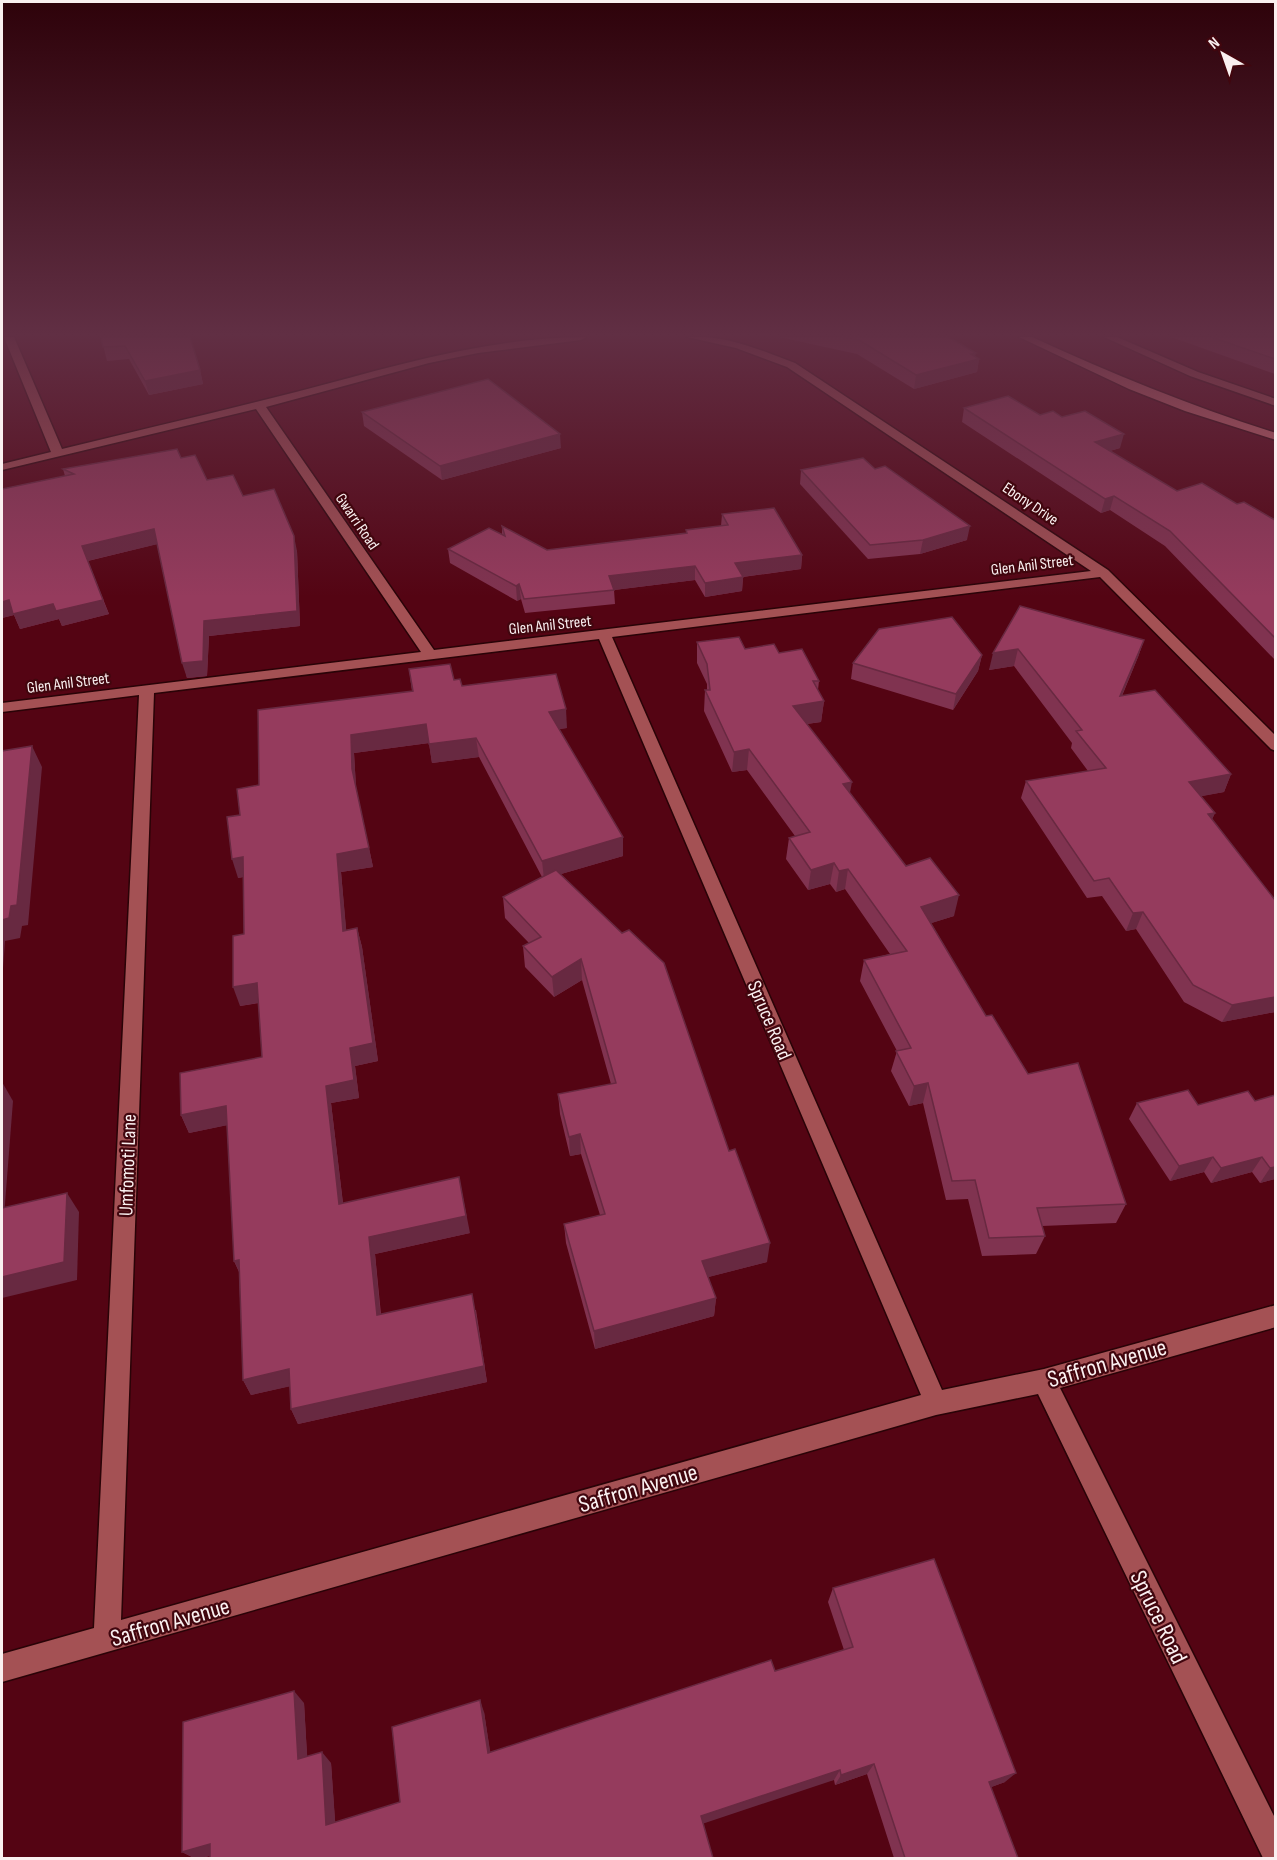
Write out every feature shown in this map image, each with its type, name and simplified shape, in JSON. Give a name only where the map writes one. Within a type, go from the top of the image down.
[{"type":"main road","points":[[1234,424],[1275,437]]},
{"type":"street","points":[[45,424],[58,454]]},
{"type":"street","points":[[2,467],[182,424]]},
{"type":"street","name":"Gwarri Road","points":[[272,424],[430,655]]},
{"type":"street","name":"Ebony Drive","points":[[880,424],[1103,573],[1134,601],[1275,746]]},
{"type":"street","name":"Glen Anil Street","points":[[2,707],[605,636],[1103,573]]},
{"type":"street","name":"Spruce Road","points":[[605,636],[936,1403]]},
{"type":"street","name":"Umfomoti Lane","points":[[108,1640],[147,690]]},
{"type":"street","name":"Saffron Avenue","points":[[2,1668],[108,1640],[936,1403],[1044,1381],[1275,1316]]},
{"type":"street","name":"Spruce Road","points":[[1044,1381],[1275,1853]]},
{"type":"building","points":[[379,424],[547,424],[560,434],[440,466]]},
{"type":"building","points":[[988,424],[1107,424],[1124,434],[1095,442],[1177,491],[1202,483],[1237,504],[1244,502],[1275,520],[1275,638],[1170,531],[1114,496],[1105,499]]},
{"type":"building","points":[[177,449],[181,458],[195,455],[207,480],[233,475],[243,496],[274,489],[294,536],[297,611],[204,621],[203,661],[182,663],[154,529],[82,546],[103,600],[56,611],[53,604],[13,614],[9,600],[2,602],[2,489],[74,474],[63,469]]},
{"type":"building","points":[[863,458],[875,469],[885,466],[970,526],[923,540],[870,545],[801,470]]},
{"type":"building","points":[[774,508],[802,555],[735,563],[743,577],[705,583],[695,566],[609,576],[614,590],[524,599],[519,584],[516,586],[448,549],[489,528],[505,536],[502,526],[547,550],[687,533],[686,530],[728,525],[722,514]]},
{"type":"building","points":[[1020,606],[1144,640],[1120,696],[1155,690],[1231,774],[1189,782],[1215,813],[1208,814],[1275,900],[1275,997],[1232,1005],[1193,985],[1143,912],[1133,913],[1109,878],[1094,881],[1026,781],[1106,768],[1076,731],[1082,730],[1018,649],[993,653]]},
{"type":"building","points":[[952,617],[982,655],[956,694],[853,663],[879,629]]},
{"type":"building","points":[[739,637],[745,649],[774,644],[779,653],[802,649],[819,681],[813,681],[824,701],[793,706],[852,782],[843,784],[906,866],[930,858],[959,895],[921,907],[986,1016],[992,1015],[1028,1074],[1078,1063],[1126,1204],[1037,1208],[1045,1236],[989,1238],[975,1180],[952,1181],[928,1083],[914,1086],[896,1051],[911,1048],[864,960],[907,951],[848,869],[839,871],[834,863],[811,870],[789,838],[810,832],[749,749],[734,752],[705,690],[710,690],[707,664],[697,642]]},
{"type":"building","points":[[450,664],[454,680],[460,679],[462,686],[556,674],[566,709],[549,712],[623,837],[542,861],[476,738],[429,744],[426,724],[351,735],[352,769],[369,848],[337,854],[343,931],[357,928],[373,1043],[350,1048],[354,1080],[326,1086],[339,1204],[459,1177],[466,1216],[369,1237],[377,1315],[472,1294],[484,1366],[291,1409],[289,1369],[243,1380],[239,1260],[234,1261],[226,1106],[181,1115],[180,1073],[262,1057],[257,983],[233,987],[233,936],[244,934],[243,857],[232,859],[227,817],[240,815],[237,789],[259,785],[258,710],[413,691],[409,669]]},
{"type":"building","points":[[32,746],[17,905],[11,906],[9,918],[2,920],[2,751]]},
{"type":"building","points":[[556,870],[622,933],[629,930],[664,963],[729,1151],[735,1149],[770,1243],[702,1261],[716,1298],[594,1331],[564,1224],[605,1214],[580,1134],[569,1137],[558,1094],[616,1083],[581,959],[552,977],[523,946],[541,937],[503,897]]},
{"type":"building","points":[[1188,1090],[1198,1105],[1248,1091],[1255,1101],[1275,1095],[1275,1167],[1270,1168],[1262,1157],[1221,1168],[1213,1157],[1179,1166],[1137,1103]]},
{"type":"building","points":[[67,1193],[64,1262],[2,1277],[2,1208]]},
{"type":"building","points":[[934,1559],[1016,1773],[989,1782],[1018,1858],[905,1858],[874,1764],[841,1775],[840,1770],[701,1816],[713,1858],[210,1858],[210,1844],[182,1852],[183,1722],[294,1691],[298,1759],[322,1752],[326,1825],[400,1802],[392,1727],[480,1700],[488,1753],[771,1660],[775,1671],[853,1647],[833,1588]]}]
